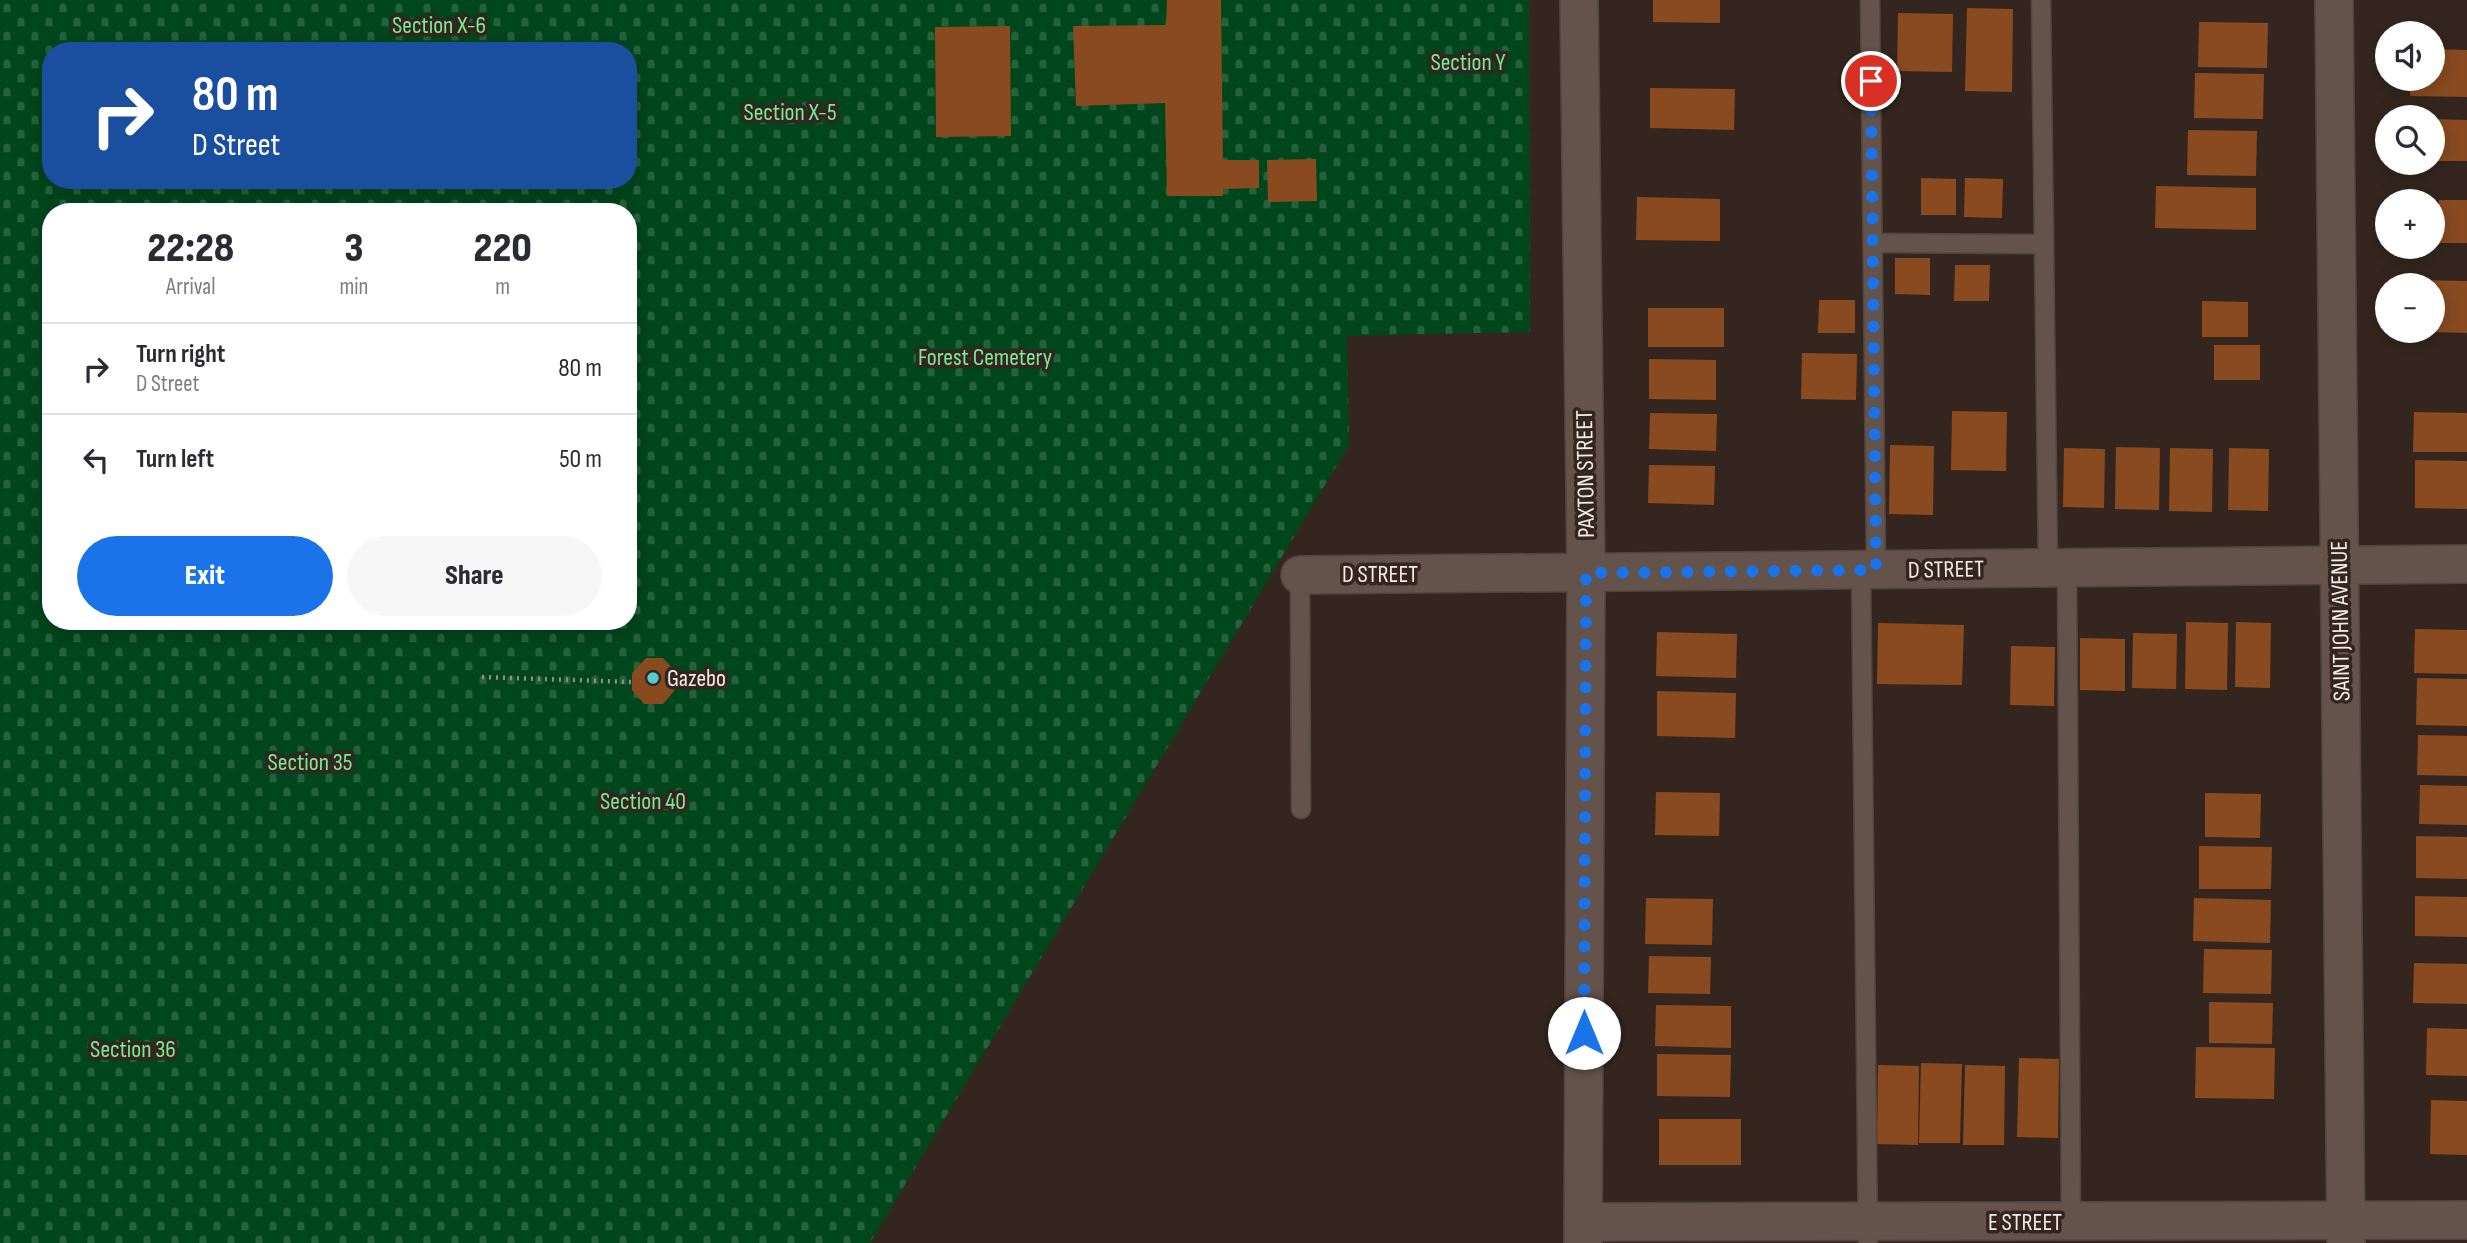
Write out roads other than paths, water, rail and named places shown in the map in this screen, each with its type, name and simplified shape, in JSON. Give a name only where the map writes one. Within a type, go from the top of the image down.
[{"type":"street","name":"PAXTON STREET","points":[[1579,0],[1586,573],[1583,1233]]},
{"type":"street","name":"SAINT JOHN AVENUE","points":[[2334,0],[2346,1232]]},
{"type":"street","name":"D STREET","points":[[1300,575],[2467,564]]},
{"type":"street","name":"E STREET","points":[[1583,1233],[2069,1229],[2346,1232],[2467,1220]]},
{"type":"lane","points":[[1868,1232],[1872,243],[1870,0]]},
{"type":"lane","points":[[2041,0],[2044,244],[2058,568],[2069,1229]]},
{"type":"lane","points":[[1872,243],[2044,244]]},
{"type":"lane","points":[[1300,575],[1301,809]]},
{"type":"place","name":"Gazebo","points":[[653,678]]},
{"type":"park label","name":"Section X-6","points":[[439,25]]},
{"type":"park label","name":"Section Y","points":[[1468,62]]},
{"type":"park label","name":"Section X-5","points":[[790,112]]},
{"type":"park label","name":"Forest Cemetery","points":[[985,357]]},
{"type":"park label","name":"Section 35","points":[[310,762]]},
{"type":"park label","name":"Section 40","points":[[643,801]]},
{"type":"park label","name":"Section 36","points":[[133,1049]]}]
